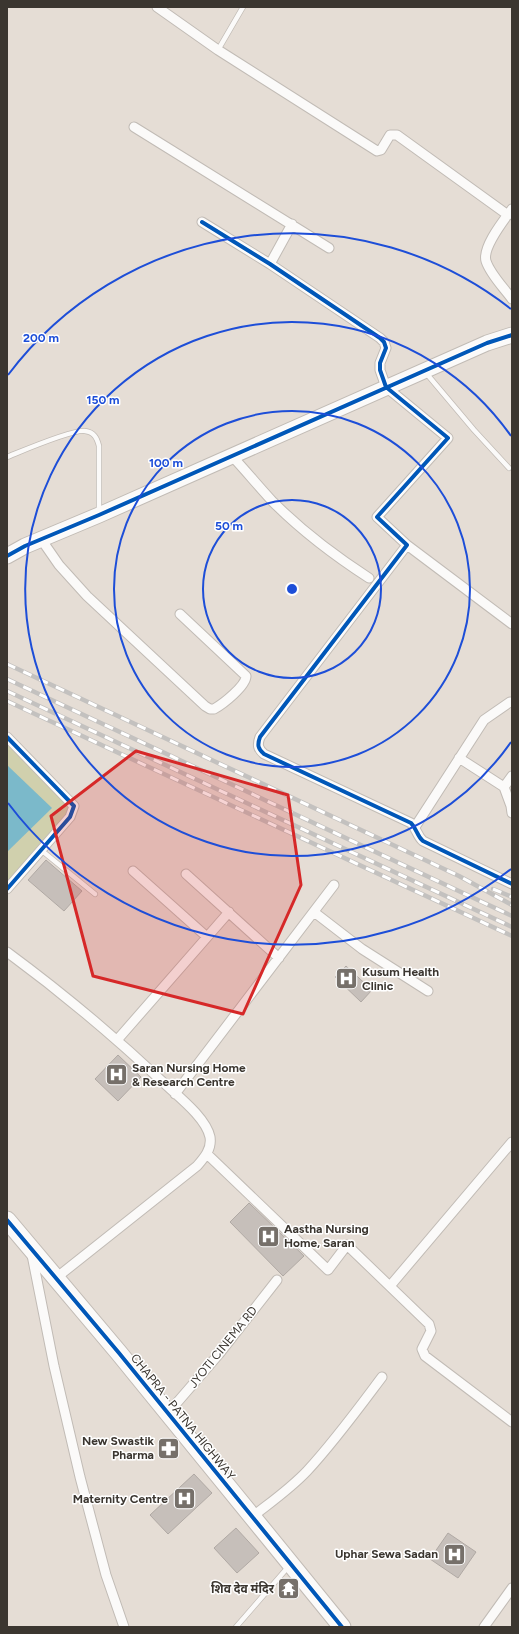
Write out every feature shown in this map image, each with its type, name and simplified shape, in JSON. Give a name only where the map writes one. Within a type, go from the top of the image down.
[{"type":"highway","name":"CHAPRA - PATNA HIGHWAY","points":[[7,1220],[168,1413],[342,1627]]},
{"type":"main road","points":[[7,556],[25,546],[99,515],[386,387],[487,343],[512,335]]},
{"type":"street","points":[[157,7],[218,50],[377,151],[381,150],[390,135],[397,135],[510,212],[492,240],[486,254],[486,260],[489,268],[512,299]]},
{"type":"street","points":[[134,127],[329,248]]},
{"type":"street","points":[[202,222],[270,264],[384,342],[386,348],[380,363],[380,370],[386,387],[448,438],[377,517],[407,545],[512,624]]},
{"type":"street","points":[[270,264],[292,224]]},
{"type":"street","points":[[232,456],[273,502],[301,528],[325,548],[369,578]]},
{"type":"street","points":[[41,539],[58,565],[87,596],[205,706],[210,709],[214,709],[242,686],[246,680],[246,676],[180,614]]},
{"type":"street","points":[[407,545],[260,737],[258,744],[260,750],[264,754],[411,823],[416,827],[419,837],[424,841],[512,884]]},
{"type":"street","points":[[416,827],[484,720],[511,703]]},
{"type":"street","points":[[7,737],[74,806],[70,817],[7,889]]},
{"type":"street","points":[[460,758],[504,787],[512,813]]},
{"type":"street","points":[[504,787],[512,776]]},
{"type":"street","points":[[133,871],[207,937]]},
{"type":"street","points":[[186,874],[279,958]]},
{"type":"street","points":[[175,1094],[334,885]]},
{"type":"street","points":[[118,1039],[229,912]]},
{"type":"street","points":[[314,912],[362,949],[428,991]]},
{"type":"street","points":[[7,952],[53,986],[118,1039],[204,1124],[210,1137],[207,1154],[197,1166],[56,1278]]},
{"type":"street","points":[[390,1286],[512,1142]]},
{"type":"street","points":[[207,1154],[328,1270],[347,1246],[431,1327],[431,1331],[422,1349],[425,1356],[512,1422]]},
{"type":"street","points":[[31,1250],[54,1366],[80,1477],[106,1575],[124,1627]]},
{"type":"street","name":"JYOTI CINEMA RD","points":[[168,1413],[220,1354],[277,1280]]},
{"type":"street","points":[[252,1517],[295,1483],[306,1472],[340,1432],[382,1377]]},
{"type":"street","points":[[484,1627],[512,1588]]},
{"type":"lane","points":[[218,50],[243,7]]},
{"type":"lane","points":[[424,371],[474,430],[509,468]]},
{"type":"lane","points":[[7,457],[74,432],[86,431],[91,433],[97,440],[99,446],[99,515]]},
{"type":"lane","points":[[41,850],[95,894]]},
{"type":"lane","points":[[236,1627],[291,1564]]},
{"type":"highlighted area","points":[[136,751],[288,795],[301,885],[243,1014],[93,976],[51,816]]},
{"type":"green space","points":[[7,739],[78,809],[7,889]]},
{"type":"water","points":[[7,765],[52,808],[7,852]]},
{"type":"building","points":[[46,860],[82,891],[64,911],[28,880]]},
{"type":"building","points":[[346,966],[372,990],[361,1002],[335,977]]},
{"type":"building","points":[[118,1055],[141,1077],[118,1101],[95,1079]]},
{"type":"building","points":[[249,1203],[304,1256],[283,1276],[230,1222]]},
{"type":"building","points":[[194,1474],[212,1493],[168,1534],[150,1515]]},
{"type":"building","points":[[236,1528],[259,1553],[237,1573],[214,1548]]},
{"type":"building","points":[[448,1533],[476,1552],[458,1578],[430,1559]]},
{"type":"railway","points":[[7,664],[459,876],[512,905]]},
{"type":"railway","points":[[7,679],[512,916]]},
{"type":"railway","points":[[7,691],[512,927]]},
{"type":"railway","points":[[7,701],[512,936]]},
{"type":"railway","points":[[493,889],[512,897]]},
{"type":"cycle path","points":[[202,222],[270,264],[380,338],[384,342],[386,348],[380,363],[380,370],[386,387],[448,438],[377,517],[407,545],[260,737],[258,745],[259,749],[264,754],[411,823],[423,841],[512,884]]},
{"type":"cycle path","points":[[7,556],[25,546],[99,515],[487,343],[512,335]]},
{"type":"cycle path","points":[[7,737],[74,806],[70,817],[7,889]]},
{"type":"cycle path","points":[[7,1220],[119,1353],[342,1627]]},
{"type":"place","name":"Kusum Health Clinic","points":[[347,979]]},
{"type":"place","name":"Saran Nursing Home & Research Centre","points":[[116,1075]]},
{"type":"place","name":"Aastha Nursing Home, Saran","points":[[269,1236]]},
{"type":"place","name":"New Swastik Pharma","points":[[169,1448]]},
{"type":"place","name":"Maternity Centre","points":[[184,1499]]},
{"type":"place","name":"Uphar Sewa Sadan","points":[[454,1554]]},
{"type":"place","name":"शिव देव मंदिर","points":[[289,1589]]}]
